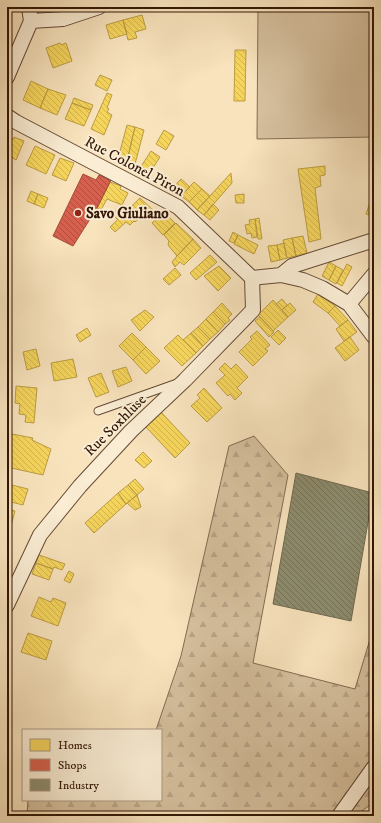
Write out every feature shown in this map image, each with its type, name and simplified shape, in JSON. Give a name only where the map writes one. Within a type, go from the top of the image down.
[{"type":"street","points":[[7,76],[30,14],[63,19],[99,7]]},
{"type":"street","name":"Rue Colonel Piron","points":[[7,116],[178,207],[252,278]]},
{"type":"street","points":[[281,276],[292,266],[374,240]]},
{"type":"street","points":[[349,304],[374,274]]},
{"type":"street","points":[[252,278],[281,276],[303,280],[322,288],[349,304],[374,337]]},
{"type":"street","name":"Rue Soxhluse","points":[[7,605],[40,535],[85,480],[131,431],[185,380],[252,310],[252,278]]},
{"type":"street","points":[[339,816],[374,767]]},
{"type":"lane","points":[[98,411],[185,380]]},
{"type":"green space","points":[[258,7],[374,7],[374,137],[257,139]]},
{"type":"green space","points":[[254,436],[288,475],[253,663],[355,689],[374,626],[374,808],[370,805],[355,816],[27,816],[28,801],[162,801],[162,729],[156,729],[181,656],[229,446]]},
{"type":"building: Homes","points":[[142,15],[146,29],[135,32],[137,38],[128,40],[123,20]]},
{"type":"building: Homes","points":[[123,20],[127,34],[110,39],[106,25]]},
{"type":"building: Homes","points":[[60,43],[61,45],[66,43],[72,61],[53,68],[46,48]]},
{"type":"building: Homes","points":[[235,50],[246,50],[245,101],[234,101]]},
{"type":"building: Homes","points":[[100,75],[112,80],[107,91],[95,85]]},
{"type":"building: Homes","points":[[31,81],[48,89],[40,108],[23,100]]},
{"type":"building: Homes","points":[[48,89],[66,95],[57,115],[40,108]]},
{"type":"building: Homes","points":[[107,93],[112,95],[107,112],[112,115],[104,135],[91,129]]},
{"type":"building: Homes","points":[[74,98],[93,105],[91,110],[72,103]]},
{"type":"building: Homes","points":[[72,103],[91,110],[84,126],[65,119]]},
{"type":"building: Homes","points":[[127,125],[135,127],[127,161],[119,155]]},
{"type":"building: Homes","points":[[135,127],[144,130],[135,164],[127,161]]},
{"type":"building: Homes","points":[[164,130],[174,136],[166,150],[156,144]]},
{"type":"building: Homes","points":[[7,136],[24,141],[16,160],[7,155]]},
{"type":"building: Homes","points":[[35,146],[55,155],[46,174],[26,165]]},
{"type":"building: Homes","points":[[151,151],[160,157],[149,174],[140,168]]},
{"type":"building: Homes","points":[[60,158],[74,163],[66,181],[52,175]]},
{"type":"building: Homes","points":[[325,166],[325,175],[320,176],[321,186],[315,188],[321,239],[309,242],[298,169]]},
{"type":"building: Homes","points":[[231,173],[232,183],[204,215],[197,210]]},
{"type":"building: Homes","points":[[181,179],[190,187],[181,196],[173,188]]},
{"type":"building: Homes","points":[[110,182],[121,186],[120,189],[128,193],[122,205],[107,199],[101,210],[97,208]]},
{"type":"building: Homes","points":[[194,182],[202,189],[189,202],[181,196]]},
{"type":"building: Homes","points":[[202,189],[210,196],[197,210],[189,202]]},
{"type":"building: Homes","points":[[31,191],[38,194],[34,204],[27,201]]},
{"type":"building: Homes","points":[[38,194],[48,198],[44,208],[34,204]]},
{"type":"building: Homes","points":[[244,194],[244,203],[236,203],[235,195]]},
{"type":"building: Homes","points":[[372,196],[374,196],[374,216],[366,214]]},
{"type":"building: Homes","points":[[140,198],[153,210],[142,220],[140,218],[130,225],[126,222],[115,232],[110,227]]},
{"type":"building: Homes","points":[[213,204],[219,210],[210,220],[204,215]]},
{"type":"building: Homes","points":[[122,205],[126,210],[117,219],[112,214]]},
{"type":"building: Homes","points":[[164,212],[175,223],[163,235],[152,223]]},
{"type":"building: Homes","points":[[259,218],[262,239],[258,239],[255,219]]},
{"type":"building: Homes","points":[[255,219],[257,237],[252,238],[251,233],[247,234],[245,225],[250,224],[249,220]]},
{"type":"building: Homes","points":[[176,223],[193,239],[177,256],[168,245],[169,241],[164,235]]},
{"type":"building: Homes","points":[[233,232],[238,235],[234,243],[229,241]]},
{"type":"building: Homes","points":[[238,235],[258,245],[254,254],[234,244]]},
{"type":"building: Homes","points":[[303,236],[307,253],[296,256],[292,238]]},
{"type":"building: Homes","points":[[292,238],[296,256],[287,258],[283,240]]},
{"type":"building: Homes","points":[[193,239],[201,248],[184,265],[180,262],[175,267],[172,262]]},
{"type":"building: Homes","points":[[284,243],[287,258],[280,260],[277,245]]},
{"type":"building: Homes","points":[[277,245],[280,260],[271,262],[268,246]]},
{"type":"building: Homes","points":[[210,255],[217,262],[196,280],[190,273]]},
{"type":"building: Homes","points":[[329,262],[336,266],[329,280],[322,276]]},
{"type":"building: Homes","points":[[347,264],[352,267],[342,286],[337,283]]},
{"type":"building: Homes","points":[[219,266],[231,278],[218,291],[204,276]]},
{"type":"building: Homes","points":[[336,266],[343,270],[336,284],[329,280]]},
{"type":"building: Homes","points":[[175,268],[181,275],[169,285],[163,279]]},
{"type":"building: Homes","points":[[318,294],[335,306],[328,313],[313,302]]},
{"type":"building: Homes","points":[[282,299],[287,305],[282,310],[276,304]]},
{"type":"building: Homes","points":[[273,300],[288,317],[273,331],[258,315]]},
{"type":"building: Homes","points":[[222,303],[232,314],[228,318],[230,320],[225,324],[213,312]]},
{"type":"building: Homes","points":[[290,303],[296,310],[288,317],[282,310]]},
{"type":"building: Homes","points":[[335,306],[348,320],[340,326],[328,313]]},
{"type":"building: Homes","points":[[145,310],[154,317],[140,331],[131,320]]},
{"type":"building: Homes","points":[[213,312],[225,324],[218,332],[206,319]]},
{"type":"building: Homes","points":[[260,317],[274,332],[269,337],[255,321]]},
{"type":"building: Homes","points":[[206,319],[218,332],[210,339],[198,327]]},
{"type":"building: Homes","points":[[348,320],[357,332],[344,341],[336,329]]},
{"type":"building: Homes","points":[[198,327],[210,339],[203,346],[191,333]]},
{"type":"building: Homes","points":[[87,328],[91,335],[80,342],[76,335]]},
{"type":"building: Homes","points":[[278,330],[286,338],[279,345],[271,337]]},
{"type":"building: Homes","points":[[257,331],[270,345],[265,349],[268,351],[253,366],[239,352],[252,339],[250,337]]},
{"type":"building: Homes","points":[[132,333],[146,347],[133,360],[119,346]]},
{"type":"building: Homes","points":[[191,333],[203,346],[196,353],[183,340]]},
{"type":"building: Homes","points":[[178,335],[196,353],[182,366],[164,348]]},
{"type":"building: Homes","points":[[350,337],[359,350],[345,361],[335,348]]},
{"type":"building: Homes","points":[[146,347],[160,361],[146,374],[133,360]]},
{"type":"building: Homes","points":[[36,349],[40,366],[27,370],[23,352]]},
{"type":"building: Homes","points":[[73,359],[77,377],[54,381],[51,363]]},
{"type":"building: Homes","points":[[225,363],[231,369],[236,364],[248,377],[237,388],[242,393],[235,400],[230,394],[228,396],[216,383],[225,375],[219,369]]},
{"type":"building: Homes","points":[[126,367],[132,381],[118,387],[112,371]]},
{"type":"building: Homes","points":[[101,373],[109,392],[96,397],[88,378]]},
{"type":"building: Homes","points":[[16,386],[37,388],[34,423],[25,422],[26,415],[19,414],[20,404],[15,403]]},
{"type":"building: Homes","points":[[204,388],[222,408],[207,422],[191,406],[200,398],[197,395]]},
{"type":"building: Homes","points":[[160,411],[190,443],[175,458],[145,426]]},
{"type":"building: Homes","points":[[12,434],[33,438],[32,440],[51,449],[43,475],[7,467],[7,452]]},
{"type":"building: Homes","points":[[143,452],[152,461],[144,468],[135,460]]},
{"type":"building: Homes","points":[[135,479],[144,489],[137,495],[128,485]]},
{"type":"building: Homes","points":[[8,484],[28,489],[23,505],[7,501]]},
{"type":"building: Homes","points":[[128,485],[137,495],[126,504],[118,493]]},
{"type":"building: Homes","points":[[118,493],[126,504],[94,533],[85,523]]},
{"type":"building: Homes","points":[[137,495],[141,507],[135,510],[127,503]]},
{"type":"building: Homes","points":[[7,509],[15,511],[12,522],[7,520]]},
{"type":"building: Homes","points":[[7,520],[12,522],[9,536],[7,536]]},
{"type":"building: Homes","points":[[39,555],[65,564],[62,570],[54,567],[53,569],[36,563]]},
{"type":"building: Homes","points":[[36,563],[53,569],[49,580],[32,574]]},
{"type":"building: Homes","points":[[69,571],[74,574],[70,583],[64,580]]},
{"type":"building: Homes","points":[[39,597],[51,602],[53,598],[66,603],[58,626],[31,616]]},
{"type":"building: Homes","points":[[28,633],[52,641],[46,660],[21,652]]},
{"type":"building: Shops","name":"Savo Giuliano","points":[[83,174],[96,180],[99,175],[111,180],[97,208],[73,246],[53,236]]},
{"type":"building: Industry","points":[[296,473],[373,493],[351,621],[273,604]]},
{"type":"place","name":"Savo Giuliano","points":[[78,213]]}]
